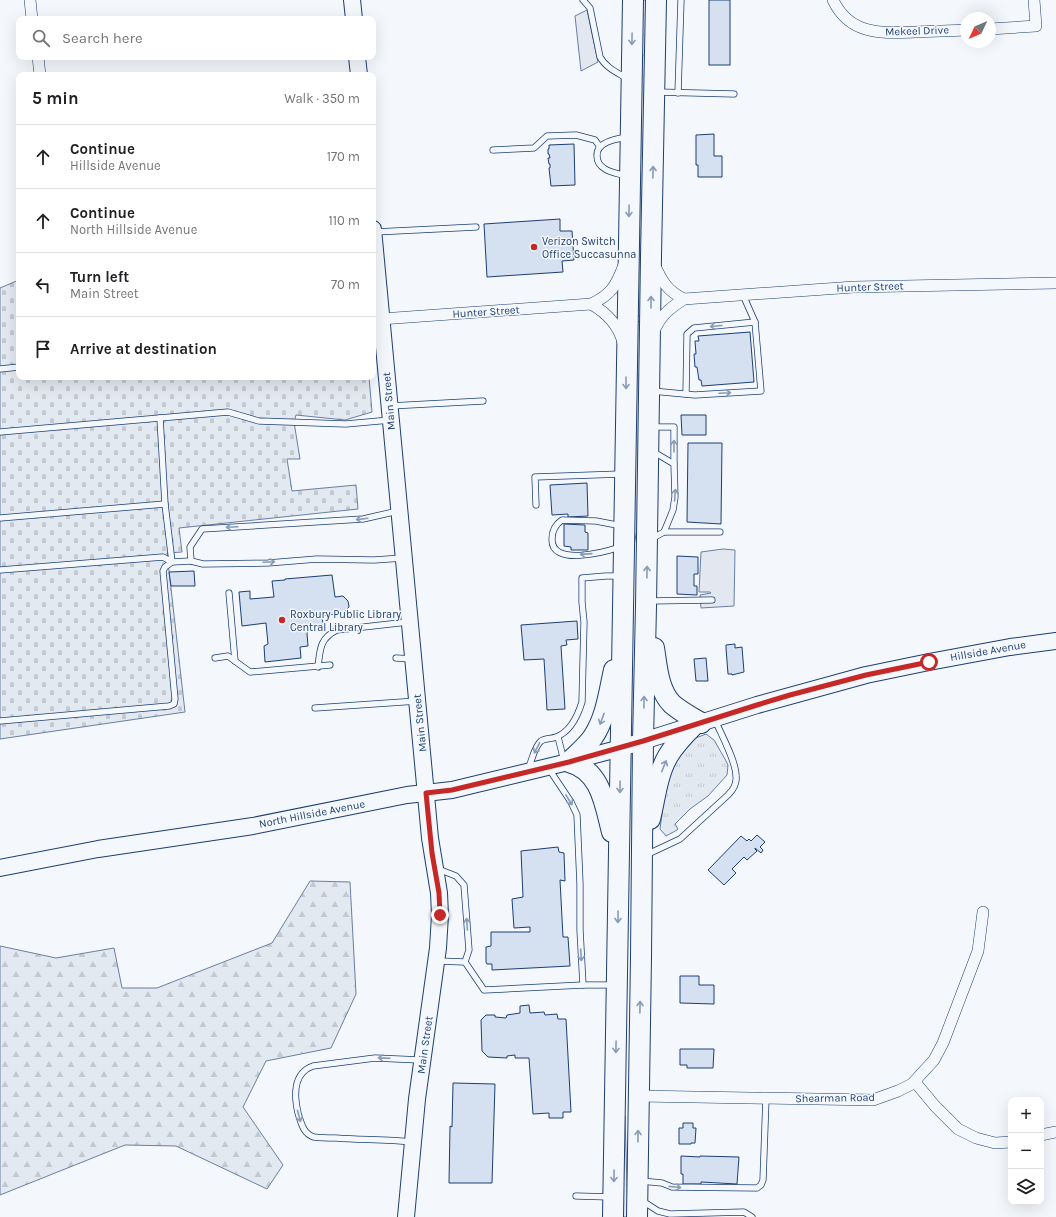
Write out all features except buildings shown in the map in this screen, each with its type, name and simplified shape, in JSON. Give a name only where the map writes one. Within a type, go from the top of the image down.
[{"type":"highway","points":[[613,1217],[633,0]]},
{"type":"highway","points":[[637,1198],[646,604],[656,536],[649,449],[649,391],[656,0]]},
{"type":"highway","points":[[642,851],[661,773],[665,763],[676,744],[703,722],[672,703],[664,692],[657,668],[646,604]]},
{"type":"highway","points":[[567,762],[588,744],[599,727],[604,714],[623,627]]},
{"type":"highway","points":[[567,762],[575,763],[584,769],[594,778],[600,788],[604,799],[618,861]]},
{"type":"main road","points":[[352,0],[354,16]]},
{"type":"main road","points":[[358,60],[359,72]]},
{"type":"main road","name":"Main Street","points":[[376,281],[405,558],[430,838],[439,904],[436,961],[412,1142],[406,1217]]},
{"type":"main road","name":"Hillside Avenue","points":[[621,748],[757,705],[866,675],[936,660],[1056,640]]},
{"type":"main road","name":"North Hillside Avenue","points":[[0,868],[98,849],[253,826],[407,795],[452,790],[621,748]]},
{"type":"street","points":[[30,0],[32,16]]},
{"type":"street","name":"Mekeel Drive","points":[[833,0],[844,17],[852,23],[878,32],[960,30]]},
{"type":"street","points":[[996,29],[1036,26],[1034,0]]},
{"type":"street","points":[[38,60],[40,72]]},
{"type":"street","name":"Hunter Street","points":[[381,320],[592,304],[604,298],[614,287],[628,251]]},
{"type":"street","points":[[651,256],[664,285],[674,294],[684,299]]},
{"type":"street","name":"Hunter Street","points":[[650,340],[662,315],[670,307],[684,299],[854,286],[1056,283]]},
{"type":"street","points":[[592,304],[603,311],[611,319],[622,339],[627,356]]},
{"type":"street","name":"Shearman Road","points":[[639,1096],[873,1100],[898,1091],[915,1082],[934,1060],[943,1043],[978,951],[983,912]]},
{"type":"street","points":[[915,1082],[935,1106],[958,1129],[976,1138],[995,1143],[1008,1142]]},
{"type":"street","points":[[1044,1134],[1056,1132]]},
{"type":"lane","points":[[583,0],[590,8]]},
{"type":"lane","points":[[587,0],[602,62],[606,66],[632,80]]},
{"type":"lane","points":[[678,93],[681,0]]},
{"type":"lane","points":[[655,92],[734,94]]},
{"type":"lane","points":[[493,150],[534,148],[547,136],[576,135],[595,140],[600,147]]},
{"type":"lane","points":[[630,177],[603,168],[598,161],[597,153],[600,147],[610,142],[631,136]]},
{"type":"lane","points":[[376,232],[476,227]]},
{"type":"lane","points":[[649,391],[695,395],[761,391],[755,322],[743,295]]},
{"type":"lane","points":[[686,394],[687,334],[694,328],[755,322]]},
{"type":"lane","points":[[0,369],[16,367]]},
{"type":"lane","points":[[0,432],[228,412],[259,421],[346,424],[390,413],[483,401]]},
{"type":"lane","points":[[160,418],[165,504],[172,562]]},
{"type":"lane","points":[[649,427],[674,427],[675,490],[673,510],[656,536]]},
{"type":"lane","points":[[649,449],[674,464]]},
{"type":"lane","points":[[536,505],[535,477],[626,474]]},
{"type":"lane","points":[[0,518],[165,504]]},
{"type":"lane","points":[[191,561],[190,547],[202,529],[363,519],[400,510]]},
{"type":"lane","points":[[562,520],[596,521],[625,536],[594,554],[571,555],[559,553],[554,550],[552,538],[556,526],[562,520]]},
{"type":"lane","points":[[656,536],[720,532]]},
{"type":"lane","points":[[0,570],[164,557],[172,562]]},
{"type":"lane","points":[[0,721],[168,706],[174,704],[175,699],[163,571],[168,564],[172,562],[191,561],[203,564],[268,563],[317,559],[374,560],[405,558]]},
{"type":"lane","points":[[527,771],[537,746],[543,740],[558,737],[574,722],[582,702],[584,622],[582,578],[624,576]]},
{"type":"lane","points":[[229,593],[235,661]]},
{"type":"lane","points":[[646,604],[712,600]]},
{"type":"lane","points":[[318,666],[321,644],[330,633],[337,630],[411,622]]},
{"type":"lane","points":[[215,658],[228,656],[250,672],[330,664]]},
{"type":"lane","points":[[396,658],[414,659]]},
{"type":"lane","points":[[315,708],[418,700]]},
{"type":"lane","points":[[642,851],[680,839],[728,795],[736,783],[735,770],[703,722]]},
{"type":"lane","points":[[558,737],[567,762]]},
{"type":"lane","points":[[548,767],[571,802],[577,815],[583,985]]},
{"type":"lane","points":[[435,868],[456,876],[464,885],[469,950],[464,962]]},
{"type":"lane","points":[[436,961],[464,962]]},
{"type":"lane","points":[[464,962],[484,990],[583,985],[617,985]]},
{"type":"lane","points":[[412,1142],[314,1137],[306,1132],[302,1125],[295,1095],[298,1079],[307,1068],[313,1066],[375,1058],[423,1060]]},
{"type":"lane","points":[[752,1217],[744,1212],[689,1215],[670,1214],[658,1211],[637,1198],[662,1183],[672,1187],[757,1188],[761,1185],[763,1180],[766,1098]]},
{"type":"lane","points":[[576,1196],[613,1197]]},
{"type":"green space","points":[[640,0],[649,0],[643,316],[635,316]]},
{"type":"green space","points":[[16,281],[16,380],[369,380],[372,412],[345,420],[296,415],[294,422],[300,459],[287,459],[292,491],[356,485],[358,509],[179,528],[182,552],[167,553],[185,712],[0,739],[0,288]]},
{"type":"green space","points":[[635,321],[643,322],[637,546],[632,518]]},
{"type":"green space","points":[[706,734],[714,740],[725,759],[728,765],[727,775],[708,796],[690,809],[675,824],[678,829],[677,830],[666,836],[660,829],[668,768],[693,739]]},
{"type":"green space","points":[[310,881],[350,882],[356,994],[331,1048],[266,1061],[243,1107],[283,1165],[267,1189],[176,1146],[125,1145],[0,1195],[0,946],[56,958],[114,948],[122,988],[157,988],[272,943]]},
{"type":"green space","points":[[625,1116],[628,1217],[621,1217]]},
{"type":"shaded area","points":[[587,10],[598,62],[581,71],[575,16]]},
{"type":"shaded area","points":[[723,549],[735,550],[734,606],[701,608],[700,595],[711,593],[699,592],[701,552]]},
{"type":"place","name":"Verizon Switch Office Succasunna","points":[[534,247]]},
{"type":"place","name":"Roxbury Public Library Central Library","points":[[282,620]]},
{"type":"route","points":[[440,915],[439,893],[430,838],[426,793],[452,790],[569,762],[643,741],[790,695],[866,675],[929,662]]}]
